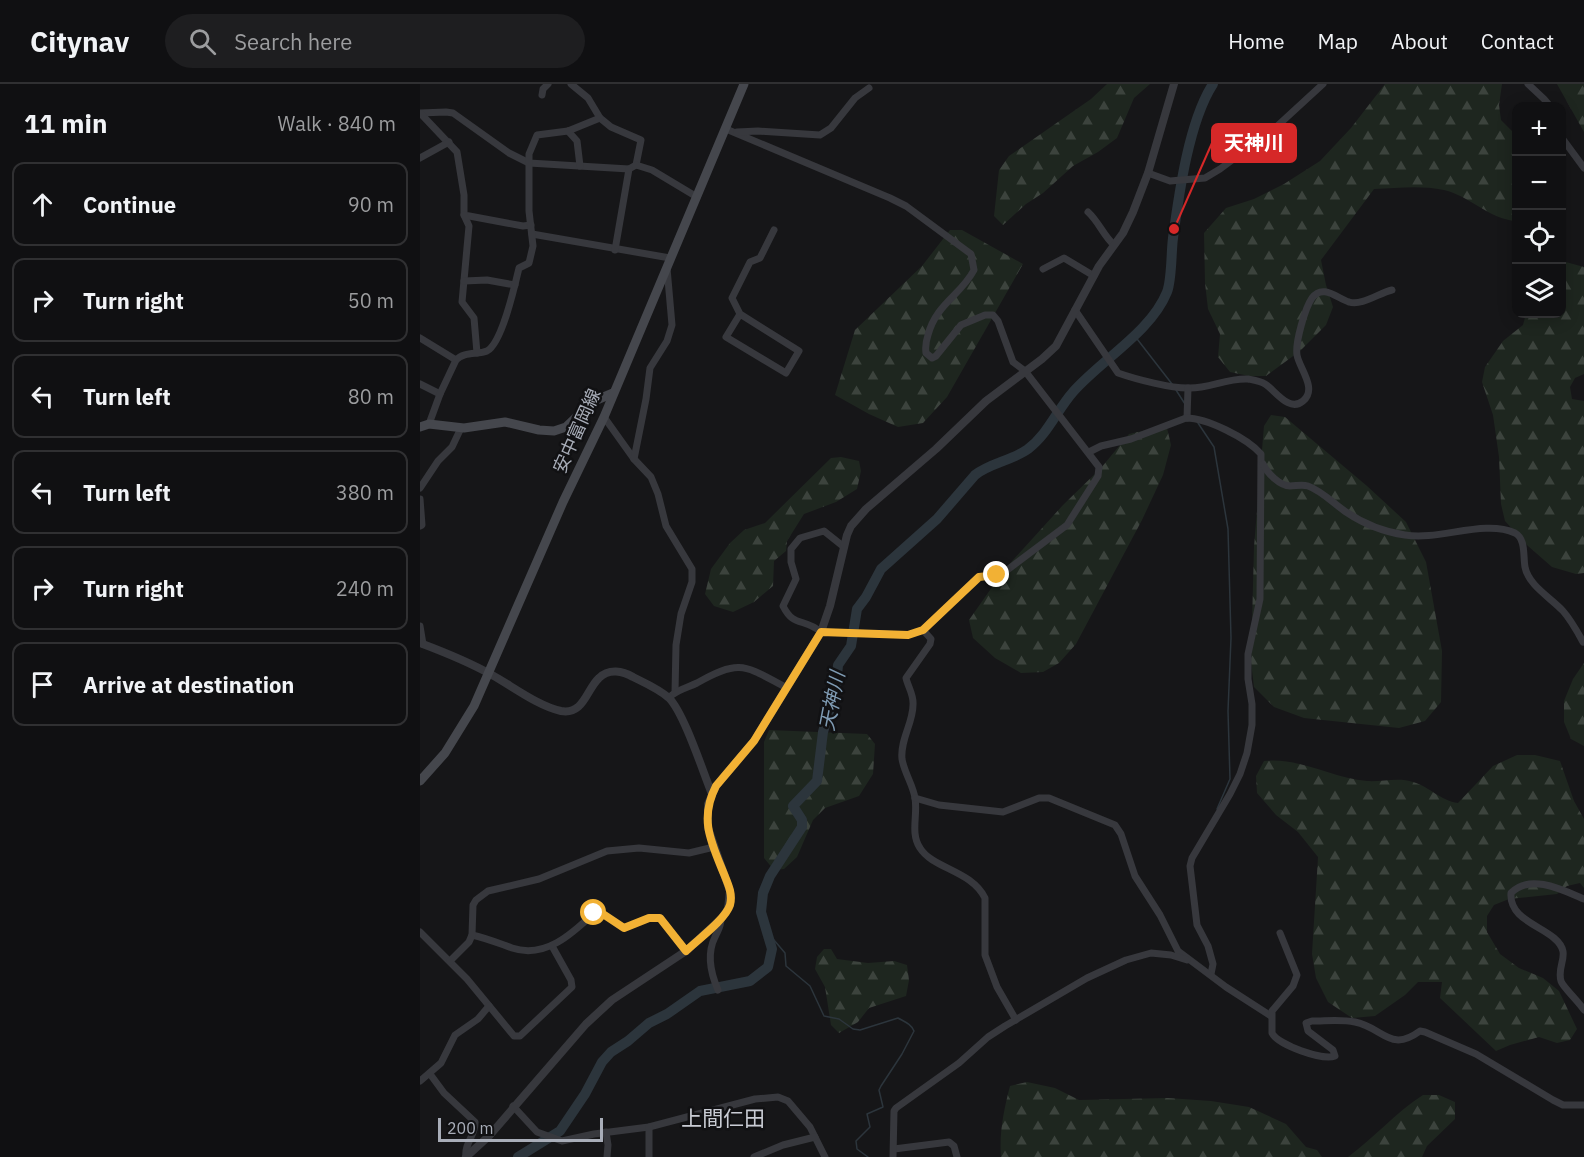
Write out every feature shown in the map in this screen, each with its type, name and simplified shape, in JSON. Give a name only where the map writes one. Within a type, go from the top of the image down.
[{"type":"main road","name":"安中富岡線","points":[[420,781],[446,753],[464,726],[489,673],[564,499],[603,417],[697,197],[730,131],[744,84]]},
{"type":"main road","points":[[425,426],[460,428],[505,422],[539,430],[559,430],[570,424],[592,402],[613,393]]},
{"type":"street","points":[[542,95],[543,89],[548,84]]},
{"type":"street","points":[[571,84],[588,98],[600,118],[611,127],[641,140],[632,167],[615,250]]},
{"type":"street","points":[[430,1074],[444,1093],[475,1122],[475,1127],[464,1148],[466,1157],[490,1135],[586,1024],[612,1000],[686,951],[721,919],[730,905],[730,891],[706,820],[712,794],[716,786],[754,741],[821,632],[851,526],[866,509],[936,449],[986,400],[1056,346],[1094,276],[1127,225],[1148,173],[1174,84]]},
{"type":"street","points":[[1148,173],[1170,181],[1195,180],[1220,169],[1274,129],[1323,84]]},
{"type":"street","points":[[1528,84],[1546,102]]},
{"type":"street","points":[[730,131],[820,135],[831,128],[855,98],[868,88]]},
{"type":"street","points":[[420,114],[453,113],[508,153],[529,163],[632,167],[652,170],[697,197]]},
{"type":"street","points":[[420,114],[457,152],[464,195],[464,215],[468,226],[462,302],[474,318],[477,353]]},
{"type":"street","points":[[425,426],[459,356],[490,350],[494,345],[519,268],[529,263],[533,246],[529,212],[529,163],[537,135],[568,131],[600,118]]},
{"type":"street","points":[[568,131],[577,141],[580,166]]},
{"type":"street","points":[[730,131],[906,206],[971,254],[974,270],[934,317],[925,347],[926,353],[932,357],[936,356],[961,325],[985,315],[993,315],[998,321],[1013,362],[1025,371],[1099,466],[1098,476],[1067,525],[1002,574],[979,577],[923,630],[908,635],[821,632],[810,623],[795,621],[788,617],[783,606],[796,579],[791,549],[800,538],[824,531],[844,547]]},
{"type":"street","points":[[420,158],[449,142]]},
{"type":"street","points":[[1566,143],[1584,168]]},
{"type":"street","points":[[1088,212],[1098,221],[1106,238],[1114,245]]},
{"type":"street","points":[[464,215],[523,226],[531,225]]},
{"type":"street","points":[[741,314],[726,337],[786,372],[800,351],[741,314],[732,298],[750,262],[760,258],[774,230]]},
{"type":"street","points":[[532,234],[669,262],[672,325],[667,340],[650,368],[634,459]]},
{"type":"street","points":[[1042,269],[1064,258],[1094,276]]},
{"type":"street","points":[[464,281],[487,280],[515,285]]},
{"type":"street","points":[[1075,310],[1118,373],[1188,388],[1228,379],[1249,379],[1266,384],[1287,402],[1301,403],[1308,394],[1308,384],[1297,356],[1297,342],[1311,298],[1320,292],[1333,293],[1348,302],[1357,303],[1392,290]]},
{"type":"street","points":[[420,338],[456,360]]},
{"type":"street","points":[[420,384],[440,394]]},
{"type":"street","points":[[1187,418],[1188,388]]},
{"type":"street","points":[[603,417],[634,459],[651,477],[666,526],[692,569],[692,582],[681,614],[676,645],[672,695],[712,794]]},
{"type":"street","points":[[1089,452],[1187,418],[1202,420],[1254,447],[1261,454],[1260,599],[1248,654],[1252,725],[1247,753],[1240,774],[1190,866],[1197,925],[1208,946],[1213,964],[1211,974]]},
{"type":"street","points":[[420,488],[438,461],[452,447],[460,428]]},
{"type":"street","points":[[1262,462],[1265,469],[1286,486],[1306,485],[1348,513],[1377,528],[1409,536],[1437,536],[1482,529],[1499,529],[1515,533],[1520,538],[1523,547],[1525,568],[1529,578],[1565,614],[1583,642]]},
{"type":"street","points":[[420,500],[422,525],[420,526]]},
{"type":"street","points":[[420,626],[422,644],[489,673],[546,706],[562,711],[568,712],[579,707],[597,680],[604,674],[612,672],[627,674],[672,695],[721,670],[735,666],[750,668],[787,688]]},
{"type":"street","points":[[923,630],[931,639],[930,644],[906,678],[914,703],[902,750],[902,762],[915,798],[917,843],[922,852],[973,882],[981,890],[985,898],[985,956],[997,987],[1016,1020]]},
{"type":"street","points":[[915,798],[939,805],[1003,812],[1039,798],[1049,798],[1115,825],[1121,834],[1135,876],[1160,915],[1175,946],[1190,961],[1271,1016]]},
{"type":"street","points":[[450,961],[469,942],[472,935],[473,905],[478,897],[488,891],[539,879],[607,851],[639,848],[690,853],[714,847]]},
{"type":"street","points":[[1584,898],[1546,885],[1525,884],[1511,893],[1511,899],[1523,919],[1554,937],[1563,949],[1561,984],[1578,1000],[1584,1010]]},
{"type":"street","points":[[472,935],[526,951],[552,946],[566,938],[594,913],[600,912],[624,928],[649,918],[660,918],[686,951]]},
{"type":"street","points":[[717,987],[710,969],[711,950],[721,926],[721,919]]},
{"type":"street","points":[[420,932],[450,961],[514,1036],[520,1036],[572,987],[571,980],[552,946]]},
{"type":"street","points":[[1280,933],[1297,975],[1293,986],[1276,1005],[1271,1016],[1272,1033],[1280,1042],[1325,1057],[1333,1057],[1335,1053],[1330,1047],[1308,1031],[1306,1023],[1312,1021],[1357,1022],[1394,1041],[1405,1041],[1420,1031],[1425,1032],[1476,1054],[1563,1105],[1584,1105]]},
{"type":"street","points":[[957,1157],[954,1146],[949,1142],[893,1153],[896,1107],[959,1063],[988,1037],[1087,978],[1151,953],[1171,955],[1190,961]]},
{"type":"street","points":[[420,1081],[441,1063],[455,1035],[478,1018],[489,1006]]},
{"type":"street","points":[[513,1106],[530,1127],[562,1142],[606,1132],[649,1127],[772,1096],[788,1101],[810,1127],[825,1157]]},
{"type":"street","points":[[649,1127],[649,1157]]},
{"type":"street","points":[[606,1132],[607,1157]]},
{"type":"street","points":[[753,1157],[815,1137]]},
{"type":"street","points":[[772,1149],[775,1157]]},
{"type":"green space","points":[[1107,84],[1150,84],[1134,98],[1117,138],[1073,166],[1003,225],[994,216],[999,170],[1009,156],[1091,99]]},
{"type":"green space","points":[[1385,84],[1502,84],[1499,105],[1501,120],[1512,131],[1512,220],[1497,216],[1444,190],[1418,187],[1374,189],[1321,260],[1333,307],[1326,325],[1300,351],[1266,376],[1249,376],[1230,372],[1218,357],[1220,334],[1208,309],[1204,233],[1226,208],[1254,199],[1284,184],[1320,161],[1351,128]]},
{"type":"green space","points":[[1557,84],[1584,84],[1584,132]]},
{"type":"green space","points":[[950,230],[962,230],[1023,264],[947,397],[923,423],[898,427],[835,395],[855,330],[922,266]]},
{"type":"green space","points":[[1566,262],[1584,267],[1584,374],[1575,378],[1570,387],[1572,399],[1584,401],[1584,573],[1576,574],[1552,567],[1505,521],[1501,504],[1499,457],[1493,415],[1482,382],[1485,367],[1503,341],[1523,325],[1525,318],[1566,318]]},
{"type":"green space","points":[[1271,415],[1285,417],[1406,522],[1426,562],[1442,651],[1441,702],[1425,721],[1399,728],[1304,718],[1274,707],[1254,687],[1251,662],[1254,547],[1264,426]]},
{"type":"green space","points":[[1167,428],[1171,445],[1163,475],[1142,520],[1076,644],[1059,663],[1043,672],[1021,673],[995,658],[973,638],[969,620],[1004,570],[1063,505],[1101,468],[1129,434]]},
{"type":"green space","points":[[841,457],[859,461],[861,471],[857,489],[836,502],[804,514],[787,541],[786,551],[774,561],[773,586],[754,602],[733,612],[714,606],[705,594],[711,569],[730,543],[744,530],[765,523],[831,458]]},
{"type":"green space","points":[[1584,663],[1584,746],[1571,739],[1564,722],[1564,701],[1573,679]]},
{"type":"green space","points":[[769,730],[867,734],[875,744],[873,774],[859,796],[825,808],[813,820],[797,857],[784,869],[774,870],[764,858],[764,742]]},
{"type":"green space","points":[[1517,755],[1535,755],[1560,761],[1574,801],[1584,819],[1584,888],[1580,883],[1567,886],[1557,894],[1509,899],[1494,905],[1487,916],[1487,932],[1500,954],[1519,968],[1543,978],[1559,991],[1577,1029],[1570,1040],[1557,1043],[1539,1037],[1496,1051],[1440,998],[1442,982],[1418,982],[1405,995],[1375,1016],[1352,1018],[1328,1002],[1316,978],[1312,954],[1318,857],[1298,832],[1276,815],[1257,793],[1256,776],[1264,761],[1290,762],[1367,781],[1408,781],[1419,784],[1446,800],[1458,803],[1493,766]]},
{"type":"green space","points":[[824,949],[831,949],[837,959],[868,963],[894,961],[907,965],[909,980],[906,996],[869,1008],[858,1022],[839,1033],[831,1025],[825,987],[815,969],[817,957]]},
{"type":"green space","points":[[1027,1082],[1055,1088],[1079,1100],[1168,1098],[1249,1107],[1286,1124],[1306,1147],[1317,1150],[1322,1157],[1001,1157],[1002,1121],[1010,1086]]},
{"type":"green space","points":[[1423,1095],[1439,1095],[1455,1102],[1455,1119],[1427,1146],[1422,1157],[1348,1157],[1403,1110]]},
{"type":"waterway","name":"天神川","points":[[518,1157],[560,1131],[585,1094],[602,1062],[611,1052],[649,1023],[667,1014],[700,991],[750,981],[768,967],[772,949],[761,912],[763,893],[770,876],[802,827],[802,820],[793,806],[817,781],[823,732],[836,687],[838,665],[851,646],[857,609],[881,569],[937,519],[975,475],[1021,453],[1035,443],[1073,392],[1138,333],[1160,306],[1170,280],[1178,200],[1191,137],[1197,117],[1213,84]]},
{"type":"waterway","points":[[1134,335],[1172,384]]},
{"type":"waterway","points":[[1176,390],[1185,404]]},
{"type":"waterway","points":[[1198,423],[1214,447],[1228,529],[1231,638],[1228,711],[1230,779],[1217,809]]},
{"type":"waterway","points":[[768,933],[785,953],[786,966],[810,986],[824,1016],[839,1019],[853,1029],[860,1030],[898,1018],[914,1031],[879,1090],[883,1107],[867,1114],[870,1127],[856,1141],[857,1149],[868,1157]]},
{"type":"place","name":"天神川","points":[[1174,229]]},
{"type":"district","name":"上間仁田","points":[[723,1119]]},
{"type":"route","points":[[594,913],[600,912],[624,928],[649,918],[660,918],[686,951],[721,919],[730,905],[730,891],[706,820],[712,794],[716,786],[746,753],[821,632],[908,635],[916,633],[923,630],[979,577],[997,575]]}]
